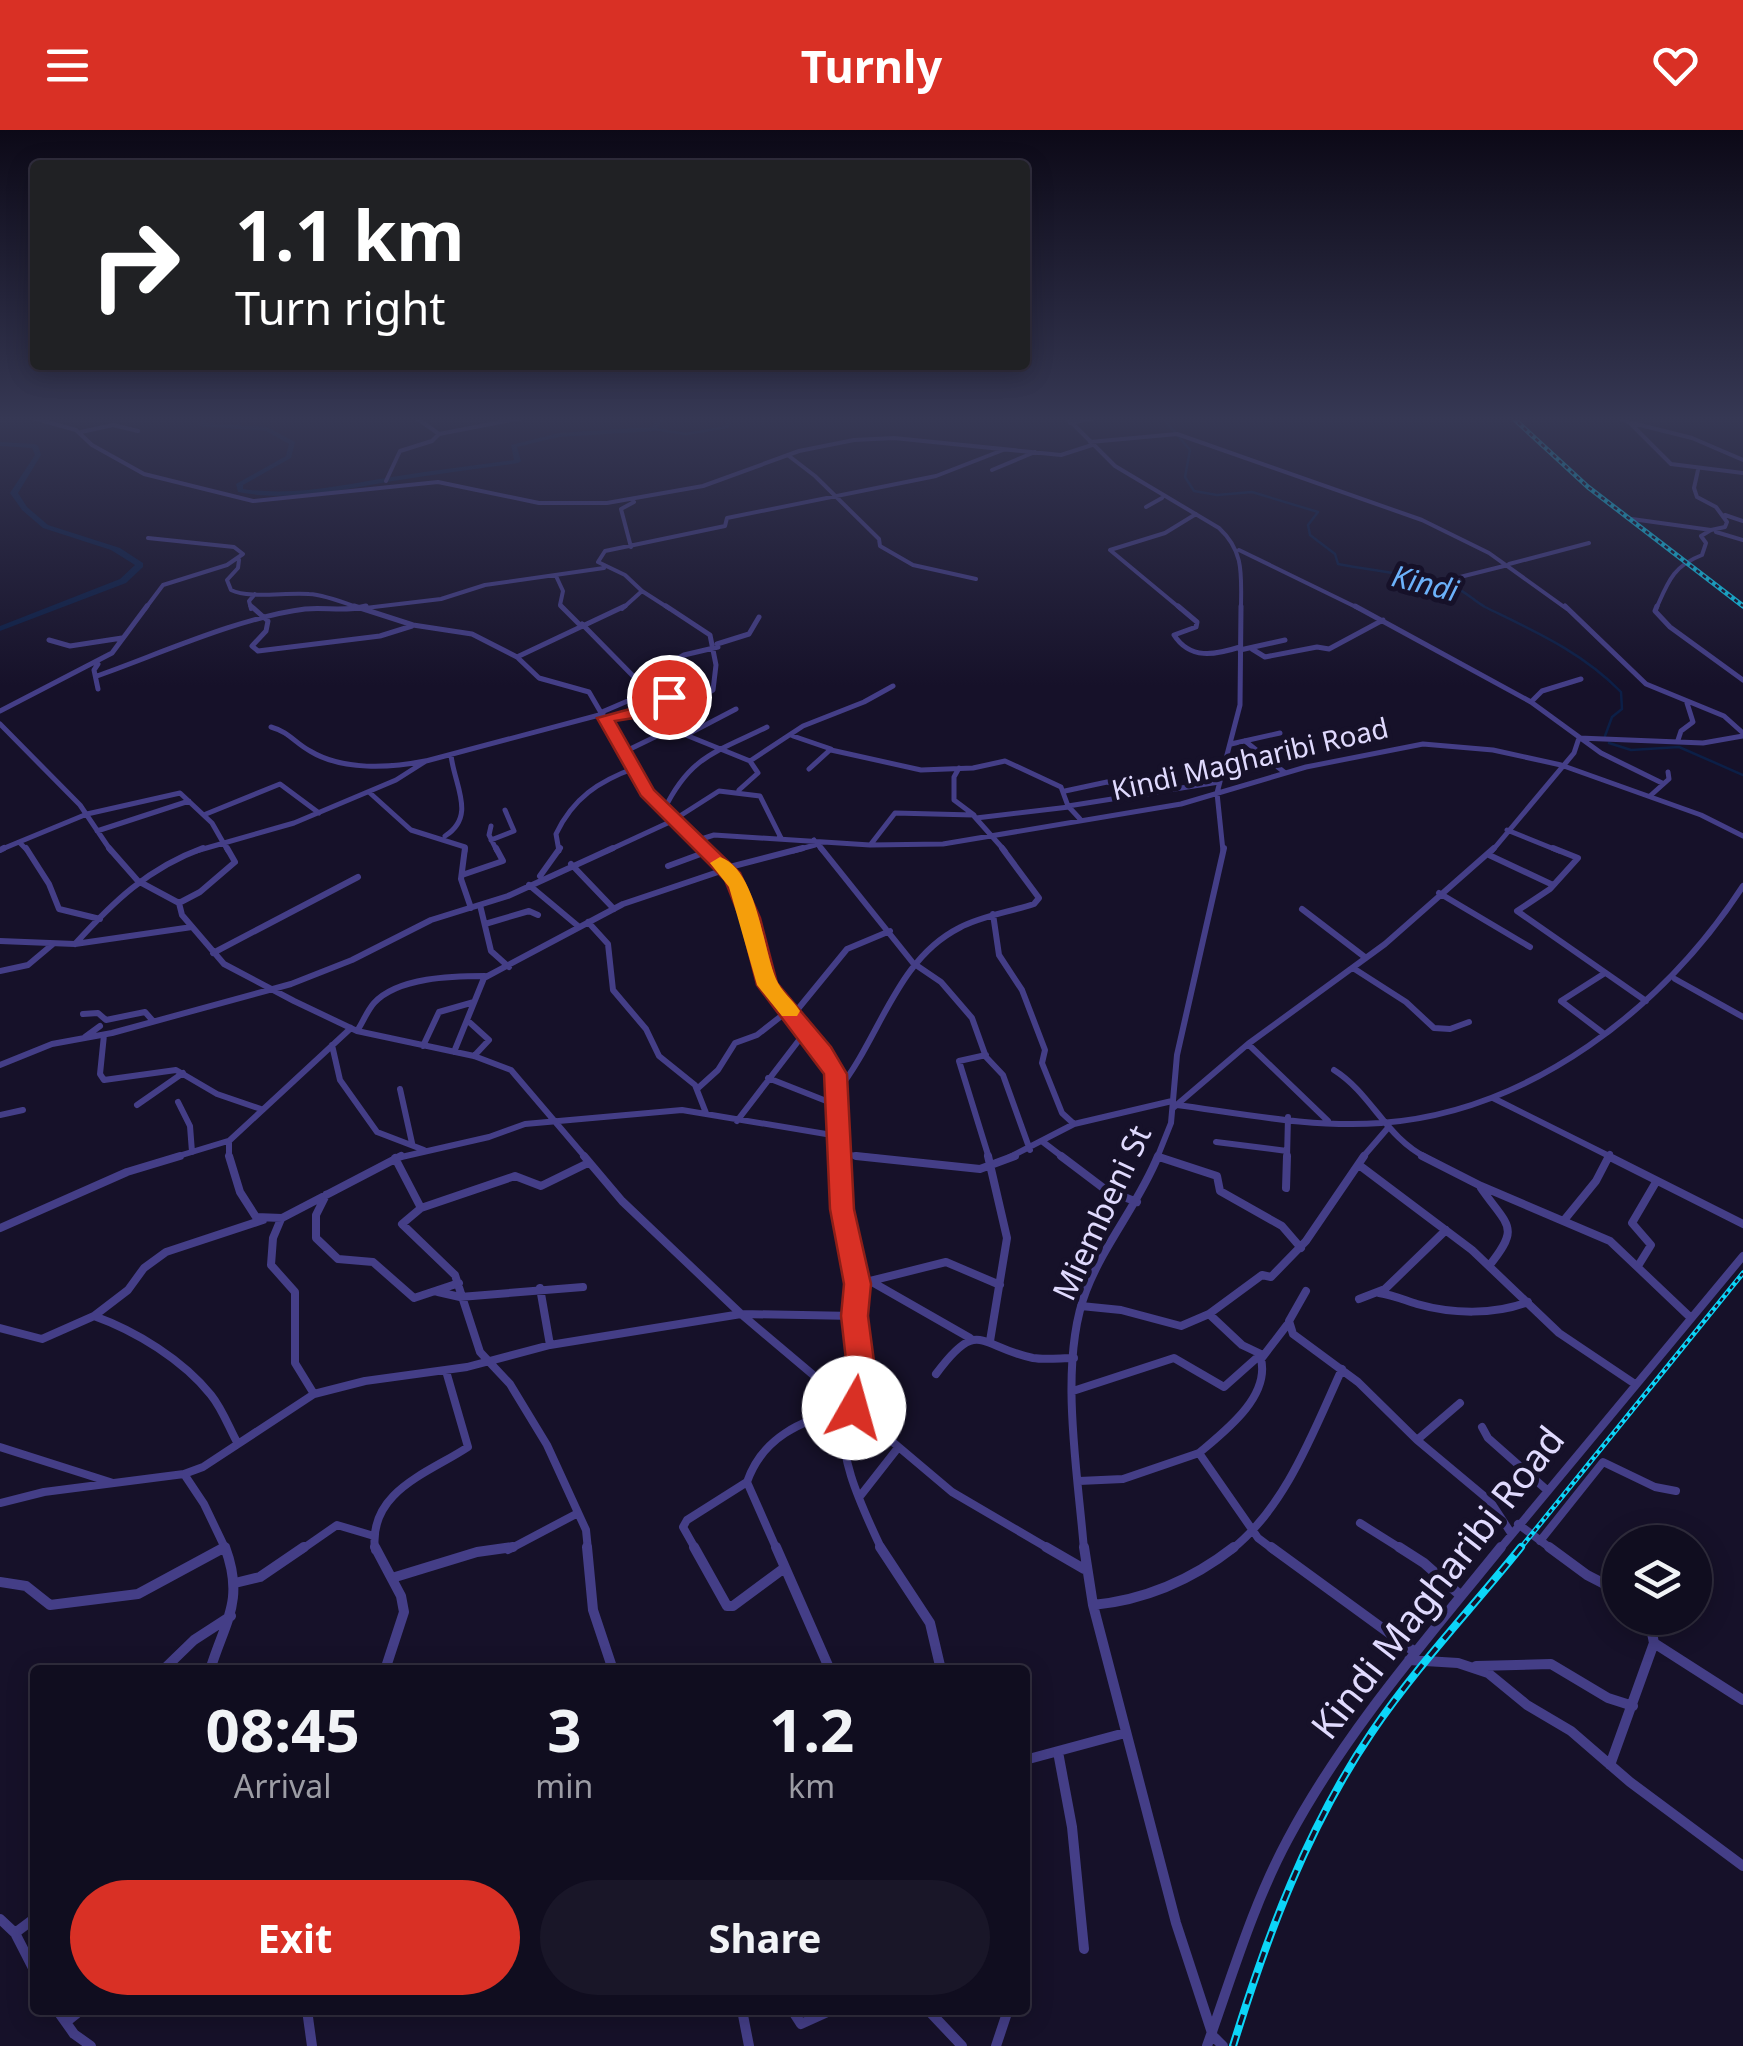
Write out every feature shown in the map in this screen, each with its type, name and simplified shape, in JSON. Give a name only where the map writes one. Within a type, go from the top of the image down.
[{"type":"street","points":[[626,506],[621,509],[631,547]]},
{"type":"street","points":[[626,752],[656,738],[680,708],[714,688],[718,646],[707,630],[598,561],[605,551],[726,526],[727,518],[793,506]]},
{"type":"street","points":[[843,506],[879,539],[878,544],[910,564],[976,579]]},
{"type":"street","points":[[1182,506],[1197,513],[1238,549],[1383,620],[1531,702],[1579,738],[1662,783]]},
{"type":"street","points":[[1384,506],[1509,565],[1558,599],[1638,678],[1724,716],[1743,734],[1715,743],[1579,738]]},
{"type":"street","points":[[1710,506],[1743,521]]},
{"type":"street","points":[[1197,513],[1165,533],[1110,550],[1197,622],[1196,627],[1174,634],[1182,645],[1210,656],[1285,640]]},
{"type":"street","points":[[1724,515],[1725,527],[1701,536],[1706,543],[1702,555],[1681,561],[1672,569],[1656,616],[1743,680]]},
{"type":"street","points":[[1632,519],[1710,530],[1743,540]]},
{"type":"street","points":[[148,538],[242,551],[238,568],[228,578],[228,586],[242,596],[303,592],[364,607],[413,625],[472,634],[517,657],[539,678],[589,692],[647,792],[672,821],[726,868],[742,897],[767,985],[831,1064],[838,1090],[842,1209],[858,1284],[855,1316],[861,1369],[842,1432],[861,1495],[892,1570],[934,1633],[940,1665]]},
{"type":"street","points":[[1448,580],[1589,543]]},
{"type":"street","name":"Miembeni St","points":[[1223,2046],[1210,2041],[1093,1605],[1086,1570],[1073,1392],[1082,1306],[1160,1157],[1173,1105],[1177,1055],[1224,848],[1219,782],[1240,705],[1242,587],[1238,549]]},
{"type":"street","points":[[0,711],[112,653],[163,585],[239,560]]},
{"type":"street","points":[[83,670],[96,673],[309,608],[342,612],[441,599],[485,585],[606,567]]},
{"type":"street","points":[[556,576],[563,591],[560,605],[638,682]]},
{"type":"street","points":[[517,657],[558,640],[581,624],[617,613],[642,591]]},
{"type":"street","points":[[255,594],[249,601],[252,611],[268,621]]},
{"type":"street","points":[[604,715],[630,700],[638,682],[684,654],[748,636],[756,628],[759,616]]},
{"type":"street","points":[[1252,649],[1265,657],[1317,647],[1329,650],[1383,620]]},
{"type":"street","points":[[268,621],[266,630],[252,646],[254,650],[380,636],[413,625]]},
{"type":"street","points":[[212,642],[221,634]]},
{"type":"street","points":[[48,640],[70,646],[123,638]]},
{"type":"street","points":[[98,662],[98,689]]},
{"type":"street","points":[[1531,702],[1542,691],[1581,679]]},
{"type":"street","points":[[271,728],[288,732],[309,751],[327,758],[390,768],[604,715],[634,714],[678,694],[684,682]]},
{"type":"street","points":[[750,761],[810,722],[880,695],[893,686]]},
{"type":"street","points":[[1678,740],[1681,731],[1693,722],[1686,702]]},
{"type":"street","points":[[689,733],[736,710]]},
{"type":"street","points":[[634,714],[689,733],[750,761],[758,773],[738,791]]},
{"type":"street","points":[[0,724],[87,814],[138,881],[179,903],[182,915],[224,964],[354,1029],[474,1056],[511,1070],[622,1202],[741,1314],[952,1492],[1086,1570]]},
{"type":"street","points":[[664,810],[688,768],[767,727]]},
{"type":"street","points":[[1231,744],[1280,734]]},
{"type":"street","points":[[792,736],[831,750],[922,770],[1004,762],[1064,791],[1107,782],[1150,794]]},
{"type":"street","points":[[1173,1105],[1248,1044],[1366,958],[1439,893],[1489,856],[1506,830],[1574,753],[1579,738]]},
{"type":"street","points":[[1244,742],[1285,772]]},
{"type":"street","name":"Kindi Magharibi Road","points":[[695,841],[714,836],[927,846],[1170,806],[1285,772],[1423,744],[1493,750],[1561,765],[1650,796],[1743,836]]},
{"type":"street","points":[[809,770],[831,750]]},
{"type":"street","points":[[444,836],[459,828],[464,819],[464,800],[453,777],[451,755]]},
{"type":"street","points":[[76,944],[101,920],[118,896],[170,860],[319,813],[426,761]]},
{"type":"street","points":[[537,880],[560,850],[556,834],[576,799],[597,782],[635,768]]},
{"type":"street","points":[[838,1090],[858,1064],[913,963],[958,928],[1034,904],[1039,898],[1011,858],[975,817],[954,800],[954,777],[959,768]]},
{"type":"street","points":[[1650,796],[1670,777],[1668,772]]},
{"type":"street","points":[[870,844],[895,813],[975,817],[1219,782]]},
{"type":"street","points":[[206,814],[280,784],[319,813]]},
{"type":"street","points":[[101,1029],[153,1021],[274,989],[338,966],[416,926],[480,905],[672,821],[718,791],[738,791],[762,798],[781,839]]},
{"type":"street","points":[[1064,791],[1069,806],[1081,820]]},
{"type":"street","points":[[369,792],[393,808],[411,830],[444,836],[465,847],[462,875],[472,908]]},
{"type":"street","points":[[0,850],[87,814],[180,793],[206,814],[226,840],[234,864],[214,876],[200,892],[179,903]]},
{"type":"street","points":[[98,831],[190,800]]},
{"type":"street","points":[[491,840],[514,831],[504,810]]},
{"type":"street","points":[[462,875],[502,861],[491,840],[491,826]]},
{"type":"street","points":[[1506,830],[1578,858],[1554,885],[1517,911],[1646,1001]]},
{"type":"street","points":[[19,842],[49,884],[59,910],[101,920]]},
{"type":"street","points":[[454,1052],[479,984],[489,976],[578,926],[660,888],[814,843],[913,963],[960,1000],[978,1028],[986,1055],[1003,1075],[1030,1150]]},
{"type":"street","points":[[668,866],[707,852]]},
{"type":"street","points":[[1489,856],[1554,885]]},
{"type":"street","points":[[571,864],[614,909]]},
{"type":"street","points":[[214,953],[358,877]]},
{"type":"street","points":[[529,884],[578,926]]},
{"type":"street","points":[[839,1154],[976,1169],[1030,1150],[1074,1124],[1173,1105],[1385,1126],[1492,1098],[1557,1065],[1674,978],[1720,923],[1743,886]]},
{"type":"street","points":[[1439,893],[1530,948]]},
{"type":"street","points":[[480,905],[493,955],[508,966]]},
{"type":"street","points":[[1302,909],[1366,958]]},
{"type":"street","points":[[485,924],[529,911],[538,915]]},
{"type":"street","points":[[993,914],[998,955],[1022,990],[1045,1050],[1042,1064],[1062,1113],[1074,1124]]},
{"type":"street","points":[[588,921],[598,929],[615,958],[612,990],[646,1029],[659,1056],[698,1090],[707,1114]]},
{"type":"street","points":[[0,941],[76,944],[193,927]]},
{"type":"street","points":[[698,1090],[718,1070],[734,1043],[757,1035],[791,1012],[847,949],[890,931]]},
{"type":"street","points":[[0,971],[28,965],[54,944]]},
{"type":"street","points":[[1353,968],[1406,1002],[1434,1028],[1450,1029],[1469,1022]]},
{"type":"street","points":[[1603,1032],[1560,1000],[1605,973]]},
{"type":"street","points":[[0,1228],[88,1187],[229,1141],[332,1044],[354,1029],[374,1003],[387,994],[447,978],[489,976]]},
{"type":"street","points":[[1674,978],[1743,1017]]},
{"type":"street","points":[[424,1046],[439,1012],[474,1002]]},
{"type":"street","points":[[0,1065],[145,1012],[153,1021]]},
{"type":"street","points":[[82,1014],[98,1013],[100,1074],[104,1080],[171,1069],[217,1094],[261,1109]]},
{"type":"street","points":[[467,1020],[489,1040],[474,1056]]},
{"type":"street","points":[[737,1121],[806,1031]]},
{"type":"street","points":[[332,1044],[335,1070],[348,1096],[362,1108],[378,1133],[425,1150]]},
{"type":"street","points":[[1248,1044],[1329,1122]]},
{"type":"street","points":[[986,1055],[959,1061],[991,1165],[1007,1238],[990,1340]]},
{"type":"street","points":[[1334,1070],[1350,1080],[1409,1150],[1481,1186],[1610,1241],[1691,1318]]},
{"type":"street","points":[[137,1104],[183,1073]]},
{"type":"street","points":[[768,1078],[839,1106]]},
{"type":"street","points":[[399,1157],[409,1142],[400,1088]]},
{"type":"street","points":[[1492,1098],[1743,1224]]},
{"type":"street","points":[[178,1102],[190,1126],[192,1152]]},
{"type":"street","points":[[0,1115],[23,1110]]},
{"type":"street","points":[[525,1124],[670,1110],[838,1136]]},
{"type":"street","points":[[0,1328],[42,1339],[94,1316],[128,1290],[144,1268],[166,1252],[264,1220],[282,1218],[399,1157],[489,1138],[544,1112]]},
{"type":"street","points":[[1286,1188],[1288,1117]]},
{"type":"street","points":[[1082,1306],[1121,1310],[1177,1326],[1208,1314],[1262,1275],[1272,1276],[1301,1248],[1385,1126]]},
{"type":"street","points":[[229,1141],[227,1152],[246,1201],[254,1216],[264,1220]]},
{"type":"street","points":[[1043,1142],[1106,1190],[1137,1202]]},
{"type":"street","points":[[1216,1142],[1287,1151]]},
{"type":"street","points":[[1565,1219],[1596,1180],[1610,1154]]},
{"type":"street","points":[[399,1157],[421,1208]]},
{"type":"street","points":[[1160,1157],[1217,1176],[1220,1191],[1269,1216],[1301,1248]]},
{"type":"street","points":[[588,1162],[541,1186],[515,1176],[421,1208],[402,1224],[453,1271],[480,1352],[510,1384],[532,1418],[578,1514],[590,1550],[594,1610],[612,1665]]},
{"type":"street","points":[[1359,1164],[1489,1266],[1559,1333],[1635,1384]]},
{"type":"street","points":[[1638,1266],[1651,1246],[1632,1223],[1656,1182]]},
{"type":"street","points":[[1481,1186],[1510,1230],[1509,1241],[1489,1266]]},
{"type":"street","points":[[326,1194],[316,1215],[317,1241],[338,1259],[373,1262],[414,1298],[458,1284]]},
{"type":"street","points":[[282,1218],[273,1238],[272,1264],[294,1292],[296,1362],[314,1394]]},
{"type":"street","points":[[1359,1299],[1379,1293],[1446,1230]]},
{"type":"street","name":"Kindi Magharibi Road","points":[[1210,2041],[1240,1949],[1289,1837],[1334,1765],[1411,1656],[1460,1595],[1743,1256]]},
{"type":"street","points":[[858,1284],[946,1262],[1000,1285]]},
{"type":"street","points":[[872,1281],[970,1339],[990,1340],[1034,1358],[1074,1358]]},
{"type":"street","points":[[437,1292],[460,1296],[583,1287]]},
{"type":"street","points":[[540,1288],[550,1346]]},
{"type":"street","points":[[1073,1392],[1174,1358],[1224,1387],[1262,1355],[1289,1322],[1306,1291]]},
{"type":"street","points":[[1379,1293],[1426,1306],[1497,1312],[1528,1302]]},
{"type":"street","points":[[0,1502],[44,1492],[184,1474],[314,1394],[365,1381],[446,1370],[550,1346],[741,1314],[855,1316]]},
{"type":"street","points":[[1208,1314],[1242,1345],[1262,1355]]},
{"type":"street","points":[[94,1316],[123,1328],[200,1383],[214,1399],[238,1444]]},
{"type":"street","points":[[1289,1322],[1293,1334],[1342,1369],[1515,1528],[1602,1583]]},
{"type":"street","points":[[936,1374],[956,1347],[970,1339]]},
{"type":"street","points":[[1079,1481],[1123,1479],[1199,1453],[1262,1387],[1266,1376],[1262,1355]]},
{"type":"street","points":[[1093,1605],[1117,1604],[1166,1586],[1226,1552],[1251,1532],[1279,1490],[1342,1369]]},
{"type":"street","points":[[386,1665],[405,1615],[392,1578],[378,1557],[374,1536],[382,1510],[404,1483],[468,1447],[446,1370]]},
{"type":"street","points":[[1417,1440],[1460,1403]]},
{"type":"street","points":[[783,1569],[727,1606],[683,1528],[687,1520],[746,1482],[758,1456],[772,1444],[809,1419],[849,1407]]},
{"type":"street","points":[[1482,1427],[1488,1438],[1548,1491]]},
{"type":"street","points":[[0,1447],[116,1484]]},
{"type":"street","points":[[861,1495],[897,1449]]},
{"type":"street","points":[[1199,1453],[1251,1532],[1411,1656],[1475,1666],[1551,1664],[1608,1698],[1634,1706]]},
{"type":"street","points":[[1540,1541],[1603,1462],[1649,1485],[1676,1491]]},
{"type":"street","points":[[184,1474],[198,1492],[225,1548],[235,1584],[232,1615],[212,1665]]},
{"type":"street","points":[[746,1482],[828,1665]]},
{"type":"street","points":[[392,1578],[477,1552],[505,1550],[578,1514]]},
{"type":"street","points":[[235,1584],[260,1577],[337,1524],[374,1536]]},
{"type":"street","points":[[1360,1524],[1424,1563],[1460,1595]]},
{"type":"street","points":[[0,1582],[26,1586],[50,1605],[117,1598],[138,1594],[225,1548]]},
{"type":"street","points":[[167,1665],[194,1640],[232,1615]]},
{"type":"street","points":[[1610,1766],[1634,1706],[1654,1644],[1652,1635]]},
{"type":"street","points":[[1654,1644],[1743,1700]]},
{"type":"street","points":[[1475,1666],[1526,1705],[1571,1731],[1610,1766],[1743,1866]]},
{"type":"street","points":[[1030,1759],[1125,1732]]},
{"type":"street","points":[[1058,1752],[1072,1827],[1084,1949]]},
{"type":"street","points":[[0,1920],[15,1934],[30,1962]]},
{"type":"street","points":[[15,1934],[30,1922]]},
{"type":"street","points":[[61,2015],[74,2034],[92,2046]]},
{"type":"street","points":[[66,2022],[75,2015]]},
{"type":"street","points":[[308,2015],[312,2046]]},
{"type":"street","points":[[743,2015],[749,2046]]},
{"type":"street","points":[[795,2015],[801,2024],[821,2015]]},
{"type":"street","points":[[933,2015],[962,2046]]},
{"type":"street","points":[[996,2046],[1006,2015]]},
{"type":"waterway","points":[[0,629],[123,581],[140,565],[117,549],[46,527],[23,506]]},
{"type":"waterway","name":"Kindi","points":[[1300,506],[1318,512],[1308,525],[1310,535],[1335,554],[1338,564],[1452,586],[1590,665],[1621,692],[1622,709],[1612,717],[1605,736]]},
{"type":"waterway","name":"Kindi","points":[[1609,743],[1631,750],[1679,747],[1743,775]]},
{"type":"railway","points":[[1613,506],[1743,606]]},
{"type":"railway","points":[[1519,1550],[1743,1273]]},
{"type":"railway","points":[[1233,2046],[1291,1884],[1349,1769],[1407,1684],[1521,1547]]},
{"type":"slow traffic","points":[[720,863],[738,886],[767,985],[790,1011]]},
{"type":"route","points":[[669,697],[634,714],[605,718],[647,792],[672,821],[734,878],[750,918],[767,985],[824,1052],[836,1074],[842,1209],[858,1284],[855,1316],[861,1369],[854,1408]]}]
